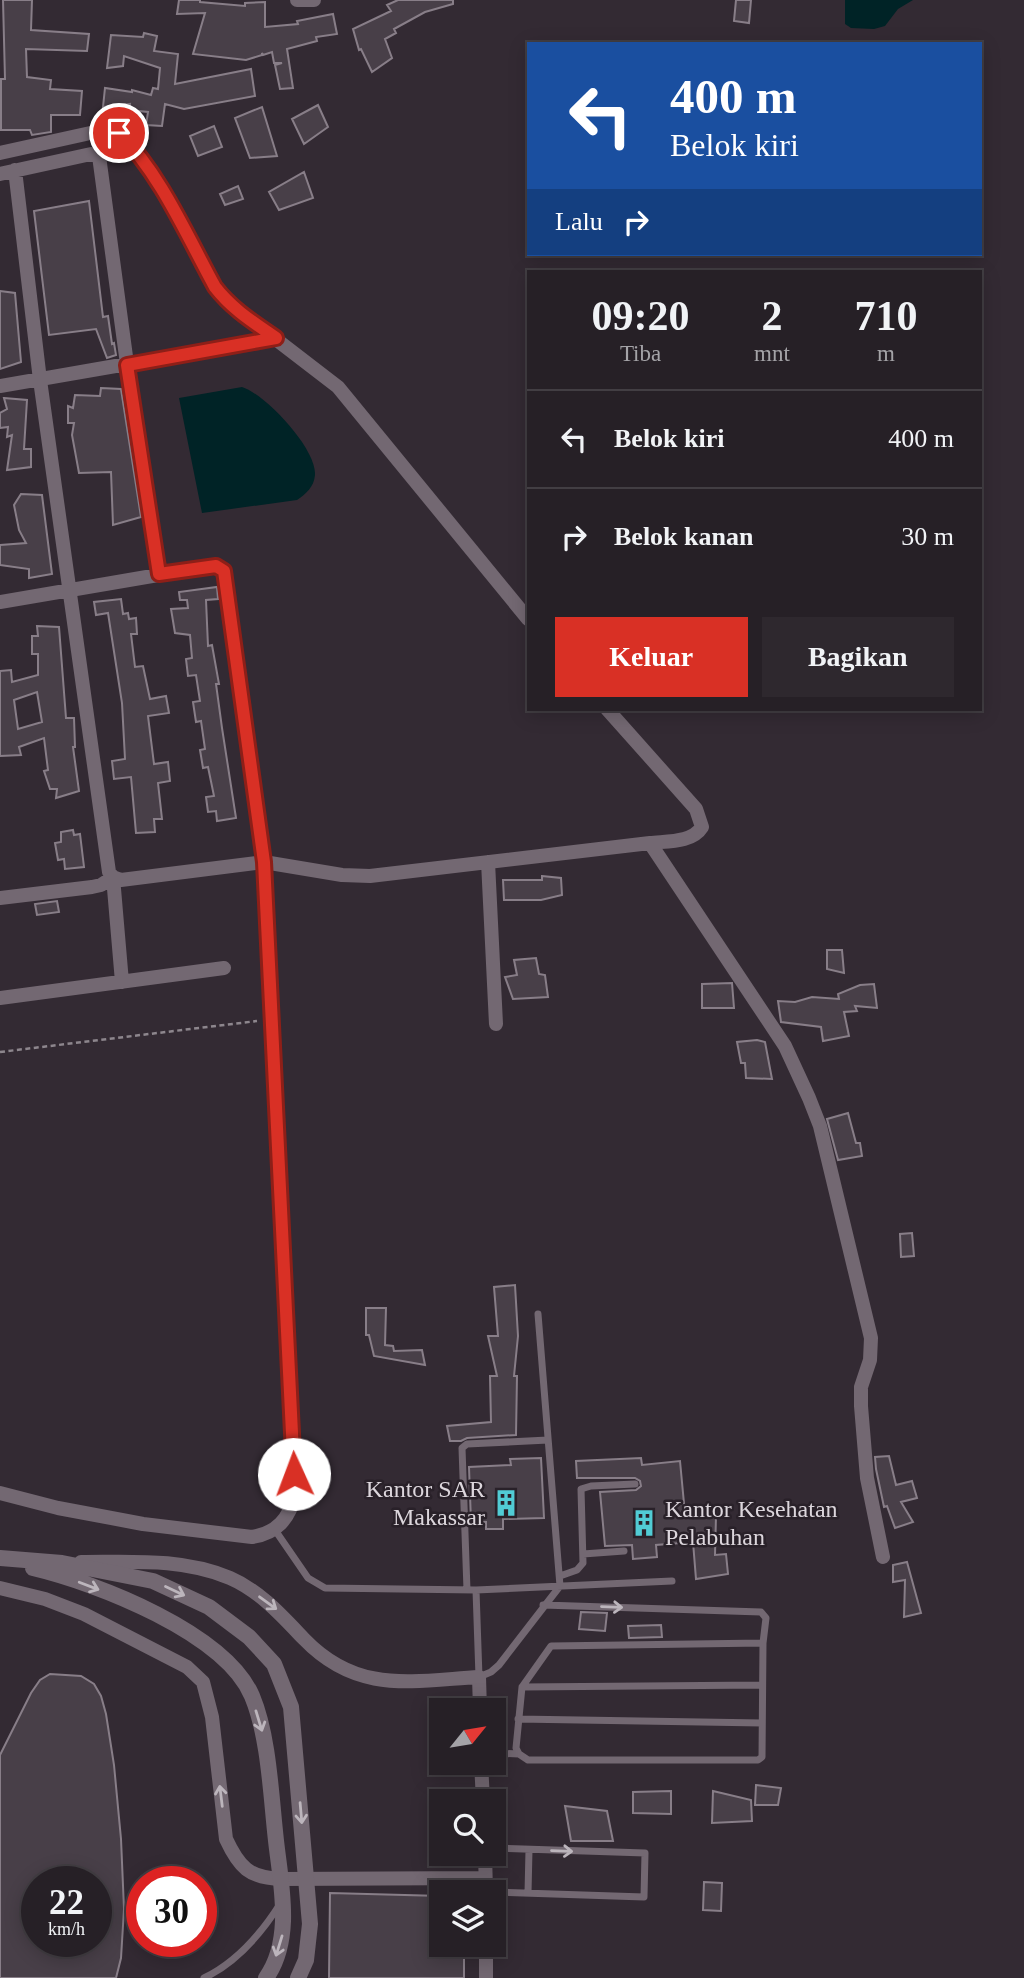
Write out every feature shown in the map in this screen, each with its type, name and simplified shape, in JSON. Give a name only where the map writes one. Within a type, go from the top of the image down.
[{"type":"street","points":[[297,0],[314,0]]},
{"type":"street","points":[[0,153],[104,130],[119,133],[135,148],[159,185],[215,287],[225,300],[237,312],[276,338],[338,387],[449,526],[527,618]]},
{"type":"street","points":[[159,574],[127,365],[101,159],[91,154],[7,172],[71,589],[109,872],[113,877],[121,880],[264,862],[342,875],[370,876],[692,837],[702,827],[696,809],[609,711]]},
{"type":"street","points":[[0,386],[276,338]]},
{"type":"street","points":[[0,602],[216,566],[224,571],[264,862],[266,946],[272,1019],[295,1495],[291,1509],[275,1530],[251,1537],[143,1524],[58,1508],[0,1493]]},
{"type":"street","points":[[650,843],[785,1046],[820,1126],[871,1338],[870,1360],[861,1387],[861,1406],[867,1478],[883,1557]]},
{"type":"street","points":[[488,862],[496,1024]]},
{"type":"street","points":[[0,898],[92,887],[113,877]]},
{"type":"street","points":[[113,877],[122,982]]},
{"type":"street","points":[[0,998],[224,968]]},
{"type":"street","points":[[0,1559],[62,1563],[164,1562],[198,1568],[231,1578],[278,1609],[326,1660],[358,1676],[393,1682],[479,1677],[480,1698]]},
{"type":"street","points":[[0,1559],[53,1573],[132,1602],[214,1648],[236,1668],[252,1696],[263,1732],[281,1879],[283,1933],[271,1971],[266,1978]]},
{"type":"street","points":[[62,1563],[153,1580],[209,1607],[249,1637],[274,1664],[291,1707],[310,1924],[306,1960],[298,1978]]},
{"type":"street","points":[[0,1588],[45,1599],[84,1614],[187,1667],[203,1682],[212,1717],[226,1839],[234,1856],[248,1872],[262,1878],[429,1883]]},
{"type":"street","points":[[486,1957],[486,1978]]},
{"type":"lane","points":[[476,1590],[479,1677],[499,1665],[560,1586],[538,1314]]},
{"type":"lane","points":[[467,1590],[462,1447],[471,1444],[548,1440]]},
{"type":"lane","points":[[559,1576],[580,1568],[583,1563],[581,1489],[635,1484]]},
{"type":"lane","points":[[275,1530],[308,1578],[325,1588],[476,1590],[673,1581]]},
{"type":"lane","points":[[583,1554],[624,1551]]},
{"type":"lane","points":[[544,1605],[761,1612],[766,1618],[763,1643],[762,1757],[758,1760],[528,1760],[519,1754],[516,1748],[522,1687],[548,1648],[556,1645],[763,1643]]},
{"type":"lane","points":[[522,1687],[762,1685]]},
{"type":"lane","points":[[517,1718],[762,1723]]},
{"type":"lane","points":[[506,1753],[519,1754]]},
{"type":"lane","points":[[506,1849],[645,1853],[644,1897],[506,1893]]},
{"type":"lane","points":[[528,1894],[529,1850]]},
{"type":"lane","points":[[204,1978],[241,1952],[264,1929],[283,1900]]},
{"type":"path","points":[[0,1052],[272,1019]]},
{"type":"shaded area","points":[[845,0],[913,0],[898,9],[885,26],[874,29],[851,28],[845,24]]},
{"type":"shaded area","points":[[242,387],[276,411],[299,438],[313,464],[313,483],[297,500],[202,513],[179,398]]},
{"type":"building","points":[[3,0],[32,0],[31,30],[89,34],[87,51],[26,49],[27,77],[51,80],[50,89],[82,91],[80,115],[51,115],[51,132],[32,135],[30,130],[1,130],[1,79],[5,79]]},
{"type":"building","points":[[179,0],[245,6],[245,3],[265,2],[265,27],[298,24],[297,21],[333,14],[337,34],[316,37],[317,41],[287,49],[293,88],[280,89],[275,65],[282,63],[274,63],[272,52],[246,60],[193,54],[205,13],[177,14]]},
{"type":"building","points":[[398,0],[453,0],[453,4],[425,12],[394,29],[396,33],[385,39],[392,58],[372,72],[361,49],[359,50],[353,29],[391,11],[387,5]]},
{"type":"building","points":[[736,0],[751,0],[749,23],[734,21]]},
{"type":"building","points":[[144,33],[157,36],[154,51],[178,54],[175,84],[251,69],[255,96],[184,109],[165,104],[162,126],[146,125],[148,112],[129,110],[130,104],[103,107],[105,88],[151,95],[153,88],[158,89],[160,68],[124,56],[123,66],[107,68],[111,35],[143,37]]},
{"type":"building","points":[[318,105],[328,127],[304,144],[292,119]]},
{"type":"building","points":[[262,107],[277,156],[250,158],[235,118]]},
{"type":"building","points":[[214,126],[222,147],[198,156],[190,136]]},
{"type":"building","points":[[304,172],[313,198],[279,210],[269,192]]},
{"type":"building","points":[[238,186],[243,199],[225,205],[220,194]]},
{"type":"building","points":[[89,201],[103,317],[108,316],[116,355],[107,358],[96,329],[49,335],[34,211]]},
{"type":"building","points":[[0,291],[15,293],[21,362],[0,369]]},
{"type":"building","points":[[101,388],[121,389],[141,517],[113,525],[111,472],[79,473],[72,435],[74,423],[68,423],[68,406],[73,408],[75,395],[100,396]]},
{"type":"building","points":[[4,398],[27,400],[24,449],[31,449],[31,467],[7,470],[12,435],[7,437],[8,427],[0,428],[0,413],[7,409]]},
{"type":"building","points":[[21,494],[42,495],[52,574],[29,578],[29,569],[0,565],[0,545],[26,543],[19,530],[14,505]]},
{"type":"building","points":[[217,587],[218,599],[206,600],[208,646],[212,645],[219,684],[216,684],[236,818],[217,821],[216,811],[208,812],[206,797],[214,796],[208,767],[203,768],[200,750],[205,749],[201,721],[196,722],[193,702],[200,701],[196,675],[188,676],[186,659],[192,658],[190,635],[175,633],[171,609],[188,608],[187,600],[180,600],[179,592]]},
{"type":"building","points":[[121,599],[123,614],[128,613],[129,619],[136,618],[137,634],[131,634],[135,667],[143,666],[150,699],[166,696],[169,713],[148,716],[154,764],[168,762],[170,781],[158,783],[162,819],[154,819],[155,832],[136,833],[131,777],[114,779],[112,761],[125,759],[122,703],[108,613],[96,615],[94,602]]},
{"type":"building","points":[[37,626],[59,627],[66,718],[74,718],[73,747],[79,791],[56,798],[57,789],[50,789],[44,771],[48,770],[44,738],[19,747],[21,755],[0,756],[0,671],[11,670],[12,682],[38,675],[38,654],[32,654],[32,636],[38,636]],"holes":[[[37,692],[42,722],[18,729],[14,700]]]},
{"type":"building","points":[[73,830],[74,835],[80,834],[84,867],[65,869],[64,859],[58,860],[55,843],[61,842],[61,832]]},
{"type":"building","points":[[542,876],[561,878],[562,895],[541,900],[504,900],[503,880],[542,880]]},
{"type":"building","points":[[57,901],[59,912],[37,915],[35,904]]},
{"type":"building","points":[[827,950],[842,950],[844,973],[827,969]]},
{"type":"building","points":[[536,958],[539,974],[545,975],[548,997],[513,999],[505,977],[517,975],[514,960]]},
{"type":"building","points":[[732,983],[734,1008],[702,1008],[702,984]]},
{"type":"building","points":[[874,984],[877,1008],[855,1006],[857,1011],[844,1012],[849,1036],[823,1041],[821,1027],[781,1022],[778,1001],[795,1002],[812,997],[839,999],[838,994],[860,985]]},
{"type":"building","points":[[737,1042],[765,1042],[772,1079],[746,1078],[745,1063],[741,1063]]},
{"type":"building","points":[[848,1113],[856,1143],[860,1143],[862,1156],[838,1160],[827,1119]]},
{"type":"building","points":[[912,1233],[914,1256],[901,1257],[900,1234]]},
{"type":"building","points":[[515,1285],[518,1336],[514,1376],[517,1376],[516,1435],[450,1441],[447,1426],[491,1422],[490,1376],[497,1376],[488,1336],[498,1336],[494,1287]]},
{"type":"building","points":[[366,1308],[386,1308],[385,1345],[393,1346],[394,1351],[422,1350],[425,1365],[374,1356],[369,1335],[366,1335]]},
{"type":"building","points":[[889,1456],[896,1485],[912,1481],[917,1498],[901,1502],[913,1522],[895,1528],[887,1506],[884,1507],[875,1457]]},
{"type":"building","name":"Kantor SAR Makassar","points":[[541,1458],[544,1518],[503,1519],[503,1529],[486,1529],[486,1522],[471,1522],[469,1467],[511,1465],[510,1459]]},
{"type":"building","name":"Kantor Kesehatan Pelabuhan","points":[[641,1458],[642,1465],[680,1461],[685,1514],[716,1516],[715,1555],[726,1554],[728,1574],[696,1579],[693,1542],[656,1545],[657,1557],[633,1559],[632,1545],[605,1546],[600,1492],[636,1490],[641,1486],[640,1481],[635,1478],[577,1478],[576,1461]]},
{"type":"building","points":[[907,1562],[921,1613],[904,1617],[905,1580],[893,1582],[893,1565]]},
{"type":"building","points":[[581,1612],[607,1613],[605,1631],[579,1629]]},
{"type":"building","points":[[661,1625],[662,1637],[629,1638],[628,1626]]},
{"type":"building","points":[[50,1674],[81,1676],[94,1684],[101,1696],[114,1765],[121,1839],[124,1909],[121,1958],[116,1978],[0,1978],[0,1755],[40,1680]]},
{"type":"building","points":[[756,1785],[781,1788],[778,1805],[755,1805]]},
{"type":"building","points":[[671,1791],[671,1814],[633,1813],[633,1792]]},
{"type":"building","points":[[713,1791],[751,1800],[752,1821],[712,1823]]},
{"type":"building","points":[[565,1806],[607,1811],[613,1841],[571,1841]]},
{"type":"building","points":[[704,1882],[722,1883],[721,1911],[703,1910]]},
{"type":"building","points":[[330,1893],[429,1896],[429,1957],[464,1957],[464,1978],[329,1978]]},
{"type":"place","name":"Kantor SAR Makassar","points":[[506,1503]]},
{"type":"place","name":"Kantor Kesehatan Pelabuhan","points":[[644,1523]]},
{"type":"route","points":[[119,133],[135,148],[159,185],[215,287],[237,312],[276,338],[127,365],[159,574],[216,566],[224,571],[264,862],[266,946],[272,1019],[294,1474]]}]
